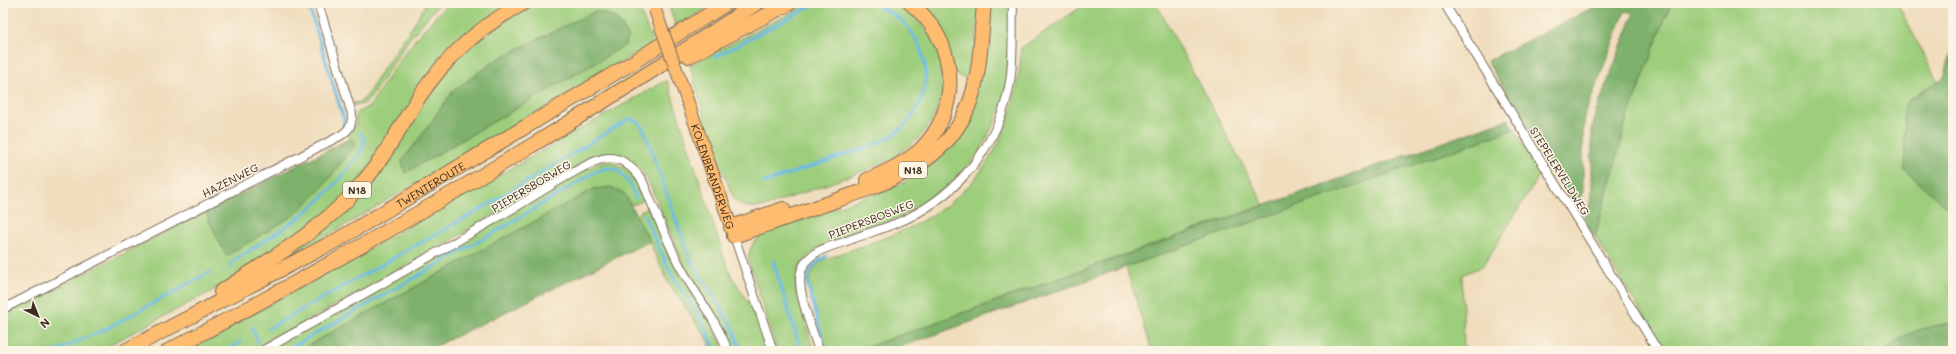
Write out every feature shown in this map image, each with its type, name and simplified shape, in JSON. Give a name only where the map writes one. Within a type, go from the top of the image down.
[{"type":"highway","name":"N18","points":[[151,338],[283,253],[323,224],[355,191],[377,165],[419,98],[442,66],[480,30],[494,20],[524,3]]},
{"type":"highway","name":"TWENTEROUTE","points":[[125,351],[339,239],[635,62],[727,3]]},
{"type":"highway","name":"TWENTEROUTE","points":[[168,351],[324,266],[526,149],[649,74],[757,3]]},
{"type":"highway","points":[[649,74],[706,48],[790,3]]},
{"type":"highway","name":"N18","points":[[733,231],[882,174],[910,158],[930,138],[944,114],[948,100],[950,72],[947,58],[938,34],[927,19],[910,3]]},
{"type":"highway","name":"N18","points":[[733,231],[896,179],[926,161],[938,150],[959,125],[973,92],[978,71],[984,3]]},
{"type":"main road","name":"KOLENBRANDERWEG","points":[[654,6],[733,231]]},
{"type":"street","name":"HAZENWEG","points":[[3,309],[340,136],[348,130],[352,123],[352,114],[318,3]]},
{"type":"street","name":"PIEPERSBOSWEG","points":[[819,351],[802,294],[799,278],[802,268],[807,260],[823,249],[905,220],[929,207],[962,180],[975,164],[998,124],[1006,104],[1012,59],[1014,3]]},
{"type":"street","name":"STEPELERVELDWEG","points":[[1444,3],[1658,351]]},
{"type":"street","name":"PIEPERSBOSWEG","points":[[262,351],[432,256],[581,169],[608,158],[621,160],[634,170],[642,180],[680,265],[710,312],[721,332],[728,351]]},
{"type":"street","name":"KOLENBRANDERWEG","points":[[733,231],[773,351]]},
{"type":"green space","points":[[426,3],[440,3],[409,39],[369,100],[363,104],[355,106],[353,103],[360,102],[367,96],[378,76],[414,24]]},
{"type":"green space","points":[[448,3],[518,3],[484,25],[341,202],[229,282],[98,351],[3,351],[3,315],[195,217],[208,211],[207,216],[356,143],[348,135],[356,125],[356,113],[370,106],[395,66],[417,37]]},
{"type":"green space","points":[[534,3],[632,3],[642,15],[653,44],[337,230],[238,285],[325,227],[453,59],[521,9]],"holes":[[[595,11],[611,16],[622,25],[628,36],[624,46],[405,173],[402,161],[453,91],[498,59]]]},
{"type":"green space","points":[[668,3],[716,3],[676,27]]},
{"type":"green space","points":[[810,3],[894,3],[907,9],[925,28],[936,46],[942,69],[943,95],[934,117],[919,138],[892,159],[764,207],[745,207],[734,200],[709,135],[690,65]]},
{"type":"green space","points":[[915,3],[980,3],[973,67],[967,76],[963,78],[955,73]]},
{"type":"green space","points":[[990,3],[1011,3],[1008,78],[1003,105],[981,150],[965,170],[930,200],[896,219],[818,248],[799,267],[796,279],[796,292],[814,351],[777,351],[748,259],[753,244],[758,238],[771,230],[900,185],[930,166],[949,148],[969,116]]},
{"type":"green space","points":[[1087,3],[1156,3],[1264,205],[856,351],[828,351],[808,288],[810,277],[816,267],[821,261],[886,238],[924,220],[950,203],[971,183],[988,161],[1002,137],[1018,80],[1021,48]]},
{"type":"green space","points":[[1602,3],[1671,3],[1627,119],[1595,237],[1583,219],[1590,204],[1592,190],[1592,131],[1595,114],[1634,13],[1625,11],[1586,112],[1583,130],[1583,189],[1578,210],[1487,61]]},
{"type":"green space","points":[[1671,3],[1897,3],[1938,82],[1919,92],[1905,105],[1905,170],[1953,213],[1953,323],[1916,331],[1892,344],[1885,351],[1665,351],[1595,237],[1627,119]]},
{"type":"green space","points":[[595,11],[611,16],[622,25],[628,36],[624,46],[405,173],[402,161],[453,91],[498,59]]},
{"type":"green space","points":[[1953,48],[1953,213],[1905,170],[1904,111],[1905,105],[1909,100],[1944,77]]},
{"type":"green space","points":[[667,80],[725,260],[732,277],[759,319],[769,351],[732,351],[714,311],[700,293],[684,265],[650,185],[642,171],[631,161],[619,155],[608,154],[595,156],[433,251],[254,351],[183,351],[314,280]]},
{"type":"green space","points":[[1508,119],[1514,129],[889,351],[856,351]]},
{"type":"green space","points":[[1514,129],[1541,173],[1483,266],[1462,275],[1464,351],[1152,351],[1126,267]]},
{"type":"green space","points":[[351,138],[357,143],[319,191],[294,215],[226,256],[207,216],[208,211]]},
{"type":"green space","points":[[610,161],[628,170],[636,178],[645,197],[641,202],[631,205],[624,193],[594,189],[298,351],[266,351],[585,169]]},
{"type":"green space","points":[[611,187],[624,193],[650,241],[426,351],[298,351],[594,189]]},
{"type":"green space","points":[[647,208],[652,211],[678,271],[706,312],[725,351],[712,351],[708,340],[668,282],[637,216],[640,212]]},
{"type":"green space","points":[[1953,323],[1953,351],[1885,351],[1892,344],[1916,331]]},
{"type":"waterway","points":[[308,3],[344,120],[343,124]]},
{"type":"waterway","points":[[715,57],[817,3]]},
{"type":"waterway","points":[[763,183],[878,143],[900,129],[915,112],[924,91],[925,79],[925,68],[920,47],[904,23],[881,7],[871,3]]},
{"type":"waterway","points":[[269,328],[488,205],[629,119],[637,121],[644,131],[690,259],[732,326],[741,351]]},
{"type":"waterway","points":[[231,269],[231,264],[235,260],[284,228],[328,192],[341,178],[361,151],[364,138],[360,133]]},
{"type":"waterway","points":[[285,351],[504,227],[597,171],[606,168],[617,169],[630,184],[636,198]]},
{"type":"waterway","points":[[644,215],[672,276],[699,315],[716,351]]},
{"type":"waterway","points":[[826,256],[813,267],[809,273],[807,282],[826,351]]},
{"type":"waterway","points":[[773,261],[801,351]]},
{"type":"waterway","points":[[56,351],[108,328],[210,272]]},
{"type":"waterway","points":[[252,328],[258,342]]},
{"type":"waterway","points":[[225,351],[241,342]]}]
